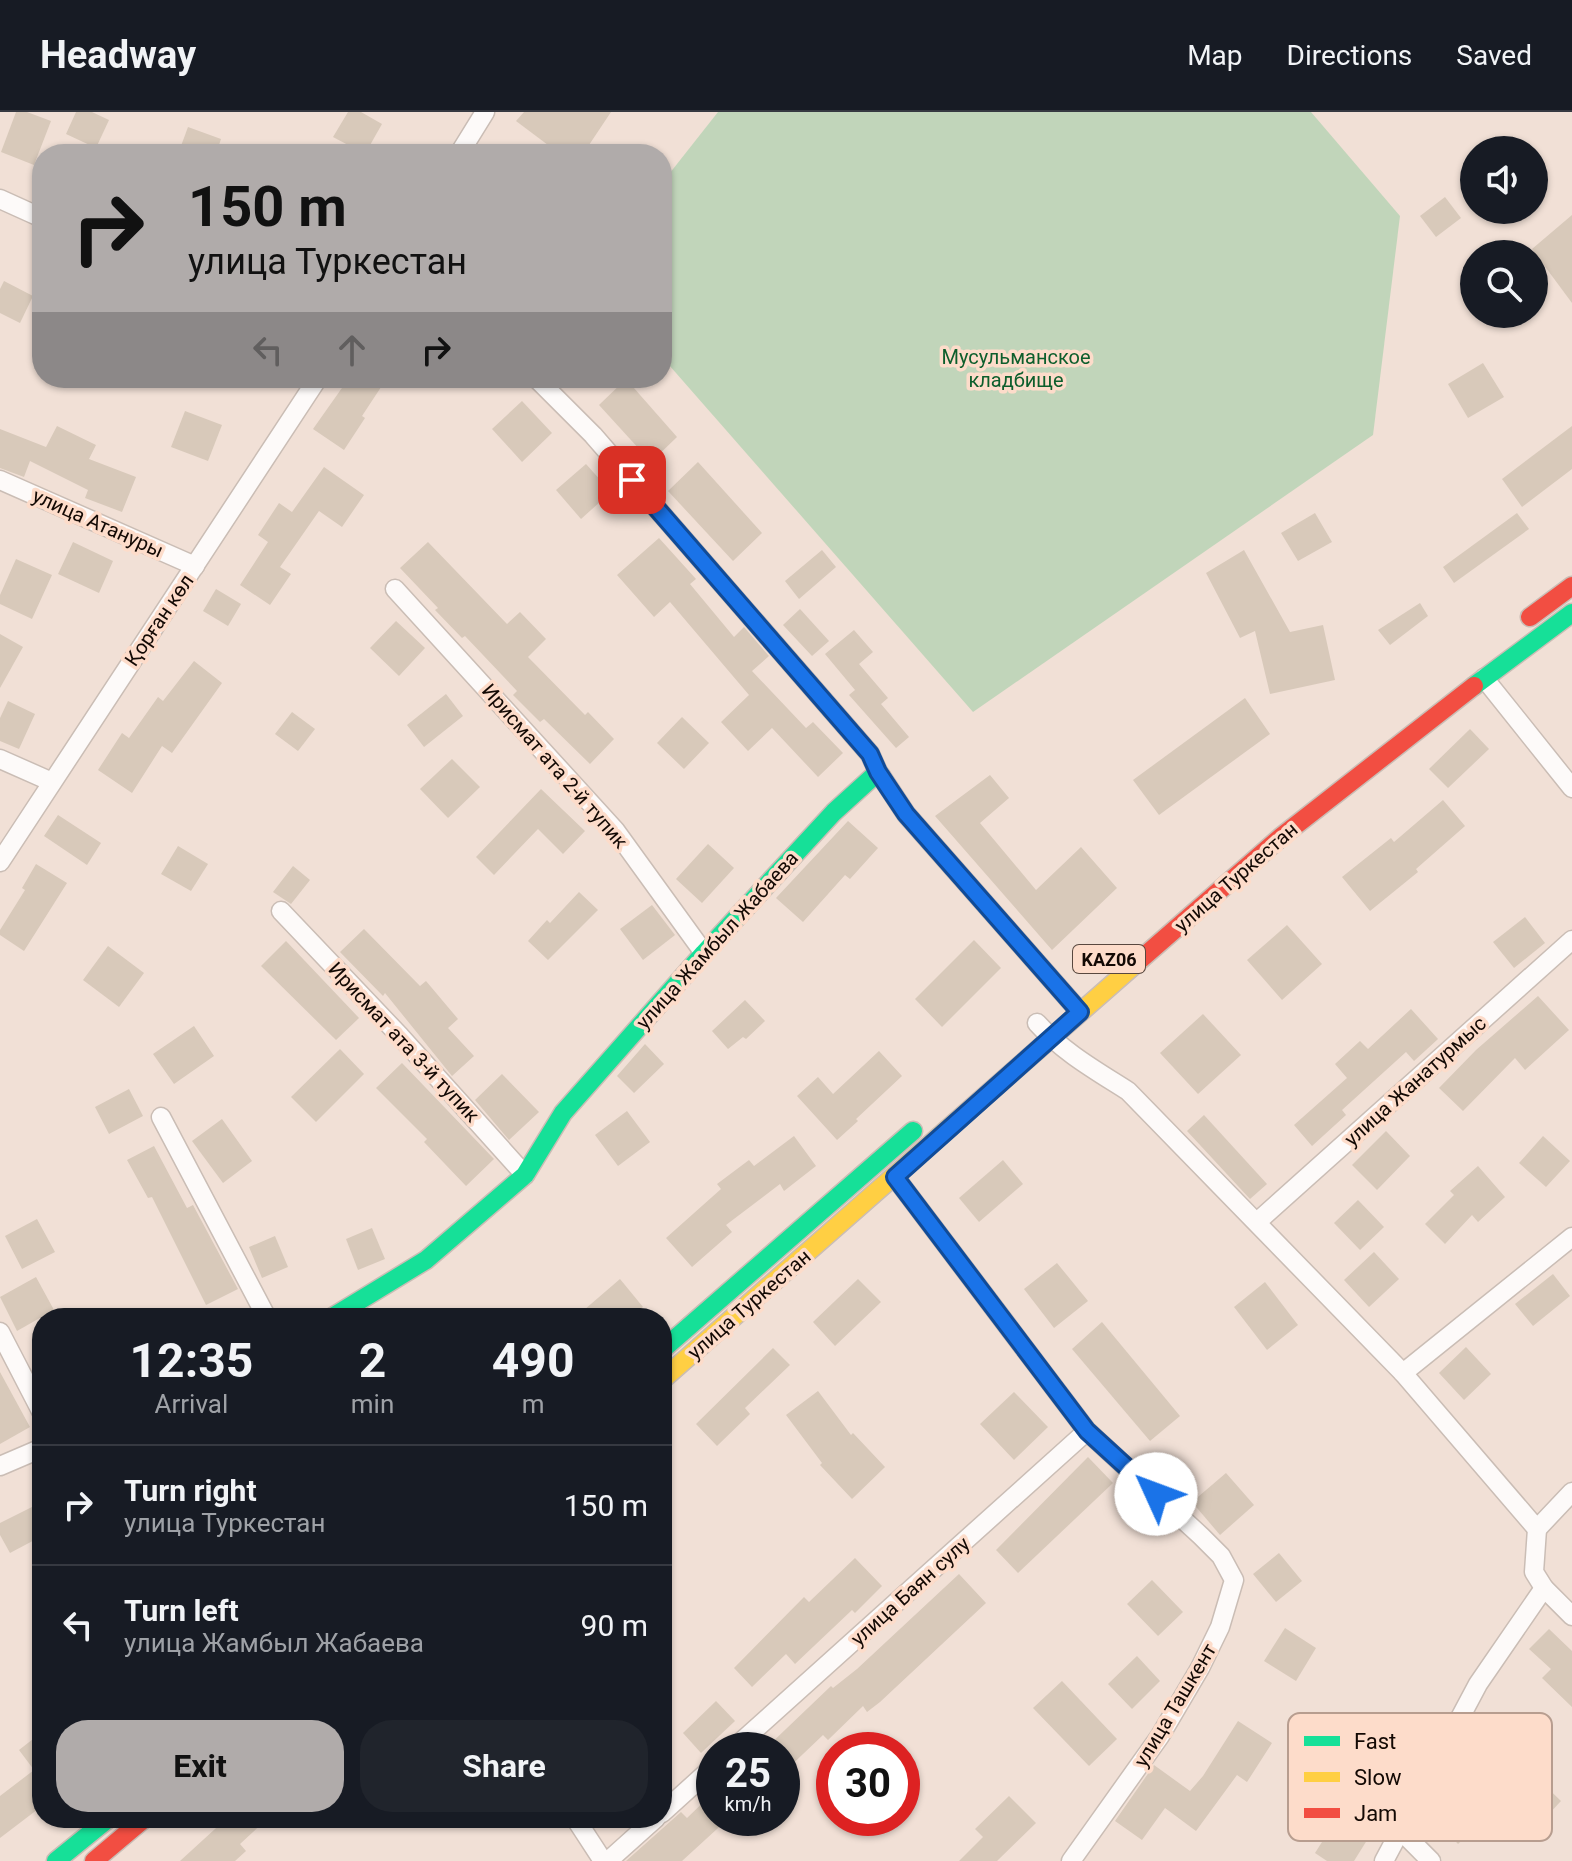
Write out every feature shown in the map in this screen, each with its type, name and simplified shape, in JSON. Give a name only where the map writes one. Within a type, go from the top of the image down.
[{"type":"main road","points":[[1510,632],[1572,586]]},
{"type":"main road","name":"улица Туркестан","points":[[672,1371],[1282,836],[1572,613]]},
{"type":"main road","name":"улица Жамбыл Жабаева","points":[[347,1308],[426,1260],[525,1175],[563,1113],[834,812],[878,772]]},
{"type":"main road","points":[[878,772],[1052,1009],[1080,1012]]},
{"type":"main road","name":"улица Туркестан","points":[[672,1341],[925,1121]]},
{"type":"main road","points":[[56,1861],[97,1828]]},
{"type":"main road","points":[[94,1861],[133,1828]]},
{"type":"street","points":[[464,144],[478,114]]},
{"type":"street","points":[[0,199],[32,213]]},
{"type":"street","name":"Қорған көл","points":[[0,862],[311,388]]},
{"type":"street","points":[[546,388],[593,435],[870,754],[878,772]]},
{"type":"street","name":"улица Атануры","points":[[0,480],[195,566]]},
{"type":"street","name":"Ирисмат ата 2-й тупик","points":[[395,589],[615,830],[704,953]]},
{"type":"street","points":[[1484,678],[1572,788]]},
{"type":"street","points":[[0,759],[52,782]]},
{"type":"street","name":"Ирисмат ата 3-й тупик","points":[[281,911],[400,1036],[525,1175]]},
{"type":"street","name":"улица Жанатурмыс","points":[[1257,1222],[1572,940]]},
{"type":"street","points":[[1052,1009],[1051,1038],[1091,1070],[1128,1091],[1403,1373],[1537,1529]]},
{"type":"street","points":[[161,1117],[262,1308]]},
{"type":"street","name":"улица Ташкент","points":[[895,1177],[1087,1431],[1221,1556],[1234,1580],[1220,1627],[1200,1668],[1160,1736],[1071,1861]]},
{"type":"street","points":[[1403,1373],[1572,1237]]},
{"type":"street","points":[[1557,1250],[1572,1263]]},
{"type":"street","points":[[0,1332],[32,1394]]},
{"type":"street","name":"улица Баян сулу","points":[[752,1732],[1087,1431]]},
{"type":"street","points":[[0,1466],[32,1452]]},
{"type":"street","points":[[1572,1492],[1537,1529],[1534,1572],[1544,1588],[1572,1616]]},
{"type":"street","points":[[1463,1713],[1478,1684],[1544,1588]]},
{"type":"street","points":[[672,1804],[696,1782]]},
{"type":"street","points":[[582,1828],[605,1861],[644,1828]]},
{"type":"street","points":[[1384,1861],[1394,1841]]},
{"type":"street","points":[[1411,1841],[1431,1861]]},
{"type":"green space","name":"Мусульманское кладбище","points":[[718,112],[1311,112],[1400,216],[1373,435],[973,712],[672,368],[672,170]]},
{"type":"building","points":[[16,112],[27,112],[51,121],[42,144],[32,144],[32,164],[1,152]]},
{"type":"building","points":[[76,112],[92,112],[109,120],[98,144],[87,144],[66,134]]},
{"type":"building","points":[[348,112],[361,112],[382,124],[371,144],[346,144],[333,137]]},
{"type":"building","points":[[524,112],[611,112],[590,144],[547,144],[516,121]]},
{"type":"building","points":[[188,127],[221,139],[219,144],[182,144]]},
{"type":"building","points":[[1445,197],[1460,219],[1436,237],[1420,216]]},
{"type":"building","points":[[1572,215],[1572,303],[1548,271],[1548,240],[1543,240]]},
{"type":"building","points":[[4,281],[32,295],[20,323],[0,313],[0,289]]},
{"type":"building","points":[[1483,363],[1504,397],[1468,418],[1448,384]]},
{"type":"building","points":[[342,388],[380,388],[344,450],[313,429]]},
{"type":"building","points":[[617,388],[634,388],[677,437],[651,462],[599,405]]},
{"type":"building","points":[[522,401],[552,433],[522,462],[492,429]]},
{"type":"building","points":[[185,411],[222,425],[208,461],[171,447]]},
{"type":"building","points":[[57,426],[96,445],[89,459],[136,477],[122,512],[85,498],[88,490],[30,461],[24,477],[0,468],[0,429],[46,447]]},
{"type":"building","points":[[1572,426],[1572,469],[1522,507],[1502,479]]},
{"type":"building","points":[[698,462],[762,533],[733,561],[668,491]]},
{"type":"building","points":[[586,464],[611,492],[581,519],[556,490]]},
{"type":"building","points":[[324,467],[364,495],[342,527],[319,511],[280,567],[291,574],[270,605],[240,585],[268,542],[258,535],[279,503],[292,512]]},
{"type":"building","points":[[1315,513],[1332,542],[1298,561],[1281,533]]},
{"type":"building","points":[[1517,513],[1529,529],[1454,583],[1443,567]]},
{"type":"building","points":[[659,538],[696,579],[690,584],[734,637],[744,627],[769,656],[752,671],[806,728],[813,722],[843,753],[818,777],[772,728],[748,751],[721,722],[749,695],[670,602],[654,617],[617,575]]},
{"type":"building","points":[[73,542],[113,561],[99,593],[58,574]]},
{"type":"building","points":[[428,542],[507,624],[520,612],[546,639],[528,657],[585,715],[588,712],[614,739],[590,764],[544,719],[540,722],[513,695],[517,691],[465,636],[462,638],[435,610],[438,608],[400,568]]},
{"type":"building","points":[[822,550],[836,567],[799,599],[785,581]]},
{"type":"building","points":[[1244,550],[1290,632],[1323,625],[1335,680],[1270,694],[1255,631],[1240,638],[1206,573]]},
{"type":"building","points":[[16,559],[52,575],[32,619],[0,604],[0,595]]},
{"type":"building","points":[[216,589],[241,604],[228,626],[203,611]]},
{"type":"building","points":[[1420,603],[1428,616],[1390,645],[1378,630]]},
{"type":"building","points":[[800,609],[829,641],[812,656],[783,625]]},
{"type":"building","points":[[396,621],[425,648],[399,676],[370,648]]},
{"type":"building","points":[[854,630],[873,652],[859,664],[888,698],[881,704],[909,737],[896,748],[849,695],[855,690],[825,654]]},
{"type":"building","points":[[0,634],[23,647],[0,688]]},
{"type":"building","points":[[194,661],[222,683],[172,753],[162,746],[132,793],[98,770],[122,733],[129,738],[158,697],[163,701]]},
{"type":"building","points":[[446,694],[463,716],[424,747],[407,725]]},
{"type":"building","points":[[1245,698],[1270,734],[1159,815],[1133,780]]},
{"type":"building","points":[[8,701],[35,714],[19,749],[0,741],[0,718]]},
{"type":"building","points":[[292,712],[315,729],[298,751],[275,734]]},
{"type":"building","points":[[682,717],[709,743],[684,769],[657,743]]},
{"type":"building","points":[[1470,729],[1489,749],[1448,788],[1429,769]]},
{"type":"building","points":[[452,759],[480,787],[448,818],[420,789]]},
{"type":"building","points":[[990,775],[1009,798],[980,823],[1036,890],[1081,847],[1117,888],[1052,950],[935,816]]},
{"type":"building","points":[[541,789],[585,831],[563,854],[538,829],[494,875],[476,857]]},
{"type":"building","points":[[1443,800],[1465,826],[1416,869],[1418,872],[1370,911],[1342,877],[1391,838],[1394,842]]},
{"type":"building","points":[[58,815],[101,843],[87,865],[44,836]]},
{"type":"building","points":[[848,821],[878,848],[850,879],[845,875],[803,922],[776,898]]},
{"type":"building","points":[[708,844],[734,868],[702,903],[676,879]]},
{"type":"building","points":[[178,846],[208,864],[191,891],[161,874]]},
{"type":"building","points":[[36,864],[67,883],[24,951],[0,935],[0,930],[25,890],[22,888]]},
{"type":"building","points":[[293,866],[310,880],[291,904],[273,892]]},
{"type":"building","points":[[579,892],[598,910],[548,960],[528,941]]},
{"type":"building","points":[[652,905],[675,935],[643,960],[620,929]]},
{"type":"building","points":[[1525,917],[1545,943],[1514,968],[1493,942]]},
{"type":"building","points":[[1287,925],[1322,964],[1282,1000],[1247,960]]},
{"type":"building","points":[[364,929],[420,986],[426,981],[458,1019],[448,1028],[474,1056],[452,1076],[385,993],[383,996],[340,952]]},
{"type":"building","points":[[974,940],[1001,968],[942,1027],[915,999]]},
{"type":"building","points":[[286,941],[359,1018],[336,1040],[261,966]]},
{"type":"building","points":[[108,946],[144,973],[119,1007],[83,980]]},
{"type":"building","points":[[1538,996],[1569,1030],[1525,1070],[1515,1058],[1463,1111],[1439,1088],[1476,1050]]},
{"type":"building","points":[[745,1000],[765,1021],[746,1039],[743,1037],[728,1049],[712,1031]]},
{"type":"building","points":[[1411,1009],[1438,1039],[1414,1061],[1406,1052],[1342,1110],[1346,1115],[1312,1146],[1294,1125],[1347,1078],[1335,1064],[1360,1041],[1368,1049]]},
{"type":"building","points":[[1203,1014],[1241,1055],[1198,1094],[1160,1053]]},
{"type":"building","points":[[194,1026],[214,1056],[174,1084],[153,1054]]},
{"type":"building","points":[[645,1044],[664,1064],[634,1093],[617,1076]]},
{"type":"building","points":[[340,1049],[364,1074],[316,1122],[291,1097]]},
{"type":"building","points":[[879,1051],[902,1076],[837,1140],[797,1096],[818,1077],[833,1094]]},
{"type":"building","points":[[402,1063],[494,1159],[466,1186],[424,1142],[427,1139],[376,1088]]},
{"type":"building","points":[[502,1074],[539,1112],[509,1140],[475,1100]]},
{"type":"building","points":[[129,1089],[143,1116],[109,1134],[95,1107]]},
{"type":"building","points":[[627,1111],[650,1142],[618,1166],[595,1135]]},
{"type":"building","points":[[1204,1115],[1267,1184],[1250,1199],[1187,1131]]},
{"type":"building","points":[[222,1119],[252,1161],[223,1183],[192,1141]]},
{"type":"building","points":[[1386,1131],[1410,1156],[1377,1190],[1352,1165]]},
{"type":"building","points":[[794,1136],[816,1166],[784,1191],[780,1184],[726,1225],[732,1232],[692,1267],[666,1238],[721,1189],[717,1184],[749,1160],[754,1166]]},
{"type":"building","points":[[1543,1136],[1570,1161],[1546,1187],[1519,1163]]},
{"type":"building","points":[[154,1146],[187,1208],[193,1205],[238,1289],[206,1305],[152,1197],[148,1198],[127,1160]]},
{"type":"building","points":[[1003,1160],[1023,1184],[979,1222],[959,1198]]},
{"type":"building","points":[[1478,1166],[1505,1197],[1478,1222],[1472,1215],[1445,1244],[1425,1224],[1454,1195],[1450,1191]]},
{"type":"building","points":[[1358,1200],[1384,1227],[1360,1250],[1334,1223]]},
{"type":"building","points":[[37,1219],[55,1252],[22,1269],[5,1236]]},
{"type":"building","points":[[372,1228],[385,1259],[358,1270],[346,1239]]},
{"type":"building","points":[[275,1236],[288,1267],[262,1278],[249,1247]]},
{"type":"building","points":[[1374,1252],[1399,1279],[1369,1307],[1344,1280]]},
{"type":"building","points":[[1057,1263],[1088,1301],[1054,1328],[1024,1289]]},
{"type":"building","points":[[1553,1274],[1570,1296],[1533,1326],[1515,1304]]},
{"type":"building","points":[[36,1277],[53,1308],[32,1308],[32,1322],[17,1331],[0,1297]]},
{"type":"building","points":[[620,1279],[643,1307],[642,1308],[586,1308]]},
{"type":"building","points":[[858,1279],[881,1302],[835,1346],[813,1322]]},
{"type":"building","points":[[1265,1282],[1298,1325],[1267,1350],[1234,1307]]},
{"type":"building","points":[[1102,1322],[1180,1416],[1150,1441],[1072,1349]]},
{"type":"building","points":[[1466,1347],[1491,1374],[1464,1400],[1439,1373]]},
{"type":"building","points":[[773,1348],[790,1365],[745,1408],[750,1414],[717,1446],[696,1424]]},
{"type":"building","points":[[0,1372],[30,1427],[0,1444]]},
{"type":"building","points":[[818,1391],[851,1435],[853,1433],[885,1467],[852,1499],[820,1465],[822,1463],[786,1415]]},
{"type":"building","points":[[1014,1392],[1048,1427],[1014,1460],[980,1424]]},
{"type":"building","points":[[1088,1457],[1113,1483],[1018,1573],[996,1550]]},
{"type":"building","points":[[1226,1473],[1254,1505],[1220,1535],[1192,1502]]},
{"type":"building","points":[[32,1507],[32,1541],[10,1553],[0,1535],[0,1523]]},
{"type":"building","points":[[1279,1553],[1302,1581],[1276,1602],[1253,1574]]},
{"type":"building","points":[[855,1558],[882,1586],[795,1664],[786,1654],[752,1687],[734,1668],[804,1597],[809,1602]]},
{"type":"building","points":[[959,1574],[986,1603],[867,1712],[863,1706],[836,1732],[816,1732],[816,1742],[800,1757],[800,1732],[783,1732],[831,1686],[833,1688]]},
{"type":"building","points":[[1152,1580],[1183,1612],[1158,1636],[1127,1604]]},
{"type":"building","points":[[1285,1628],[1316,1648],[1296,1681],[1264,1661]]},
{"type":"building","points":[[1549,1629],[1572,1651],[1572,1707],[1542,1678],[1551,1669],[1529,1649]]},
{"type":"building","points":[[1137,1656],[1160,1681],[1132,1709],[1108,1684]]},
{"type":"building","points":[[1062,1681],[1117,1739],[1089,1766],[1033,1708]]},
{"type":"building","points":[[716,1701],[735,1721],[723,1732],[696,1732],[696,1747],[683,1733]]},
{"type":"building","points":[[1238,1721],[1272,1743],[1247,1782],[1237,1775],[1196,1831],[1165,1808],[1142,1840],[1115,1821],[1154,1765],[1190,1791]]},
{"type":"building","points":[[32,1740],[32,1767],[19,1750]]},
{"type":"building","points":[[32,1772],[32,1814],[0,1838],[0,1796]]},
{"type":"building","points":[[1552,1792],[1561,1801],[1552,1811]]},
{"type":"building","points":[[1009,1796],[1036,1823],[997,1861],[959,1861],[983,1837],[975,1829]]},
{"type":"building","points":[[696,1809],[696,1836],[709,1836],[682,1861],[626,1861],[663,1828],[672,1828],[672,1820],[681,1812],[687,1818]]},
{"type":"building","points":[[216,1828],[257,1828],[240,1844],[246,1851],[235,1861],[180,1861]]},
{"type":"building","points":[[1323,1841],[1366,1841],[1354,1861],[1327,1861],[1315,1853]]},
{"type":"traffic: fast","points":[[1474,686],[1572,613]]},
{"type":"traffic: fast","points":[[347,1308],[426,1260],[525,1175],[563,1113],[704,953],[834,812],[878,772],[881,776]]},
{"type":"traffic: fast","points":[[672,1341],[913,1131]]},
{"type":"traffic: fast","points":[[56,1861],[97,1828]]},
{"type":"traffic: slow","points":[[672,1371],[1141,959]]},
{"type":"traffic: jam","points":[[1530,617],[1572,586]]},
{"type":"traffic: jam","points":[[1141,959],[1282,836],[1474,686]]},
{"type":"traffic: jam","points":[[881,776],[906,814],[1080,1012]]},
{"type":"traffic: jam","points":[[94,1861],[133,1828]]},
{"type":"route","points":[[632,480],[870,754],[878,772],[906,814],[1080,1012],[895,1177],[1087,1431],[1156,1494]]}]
